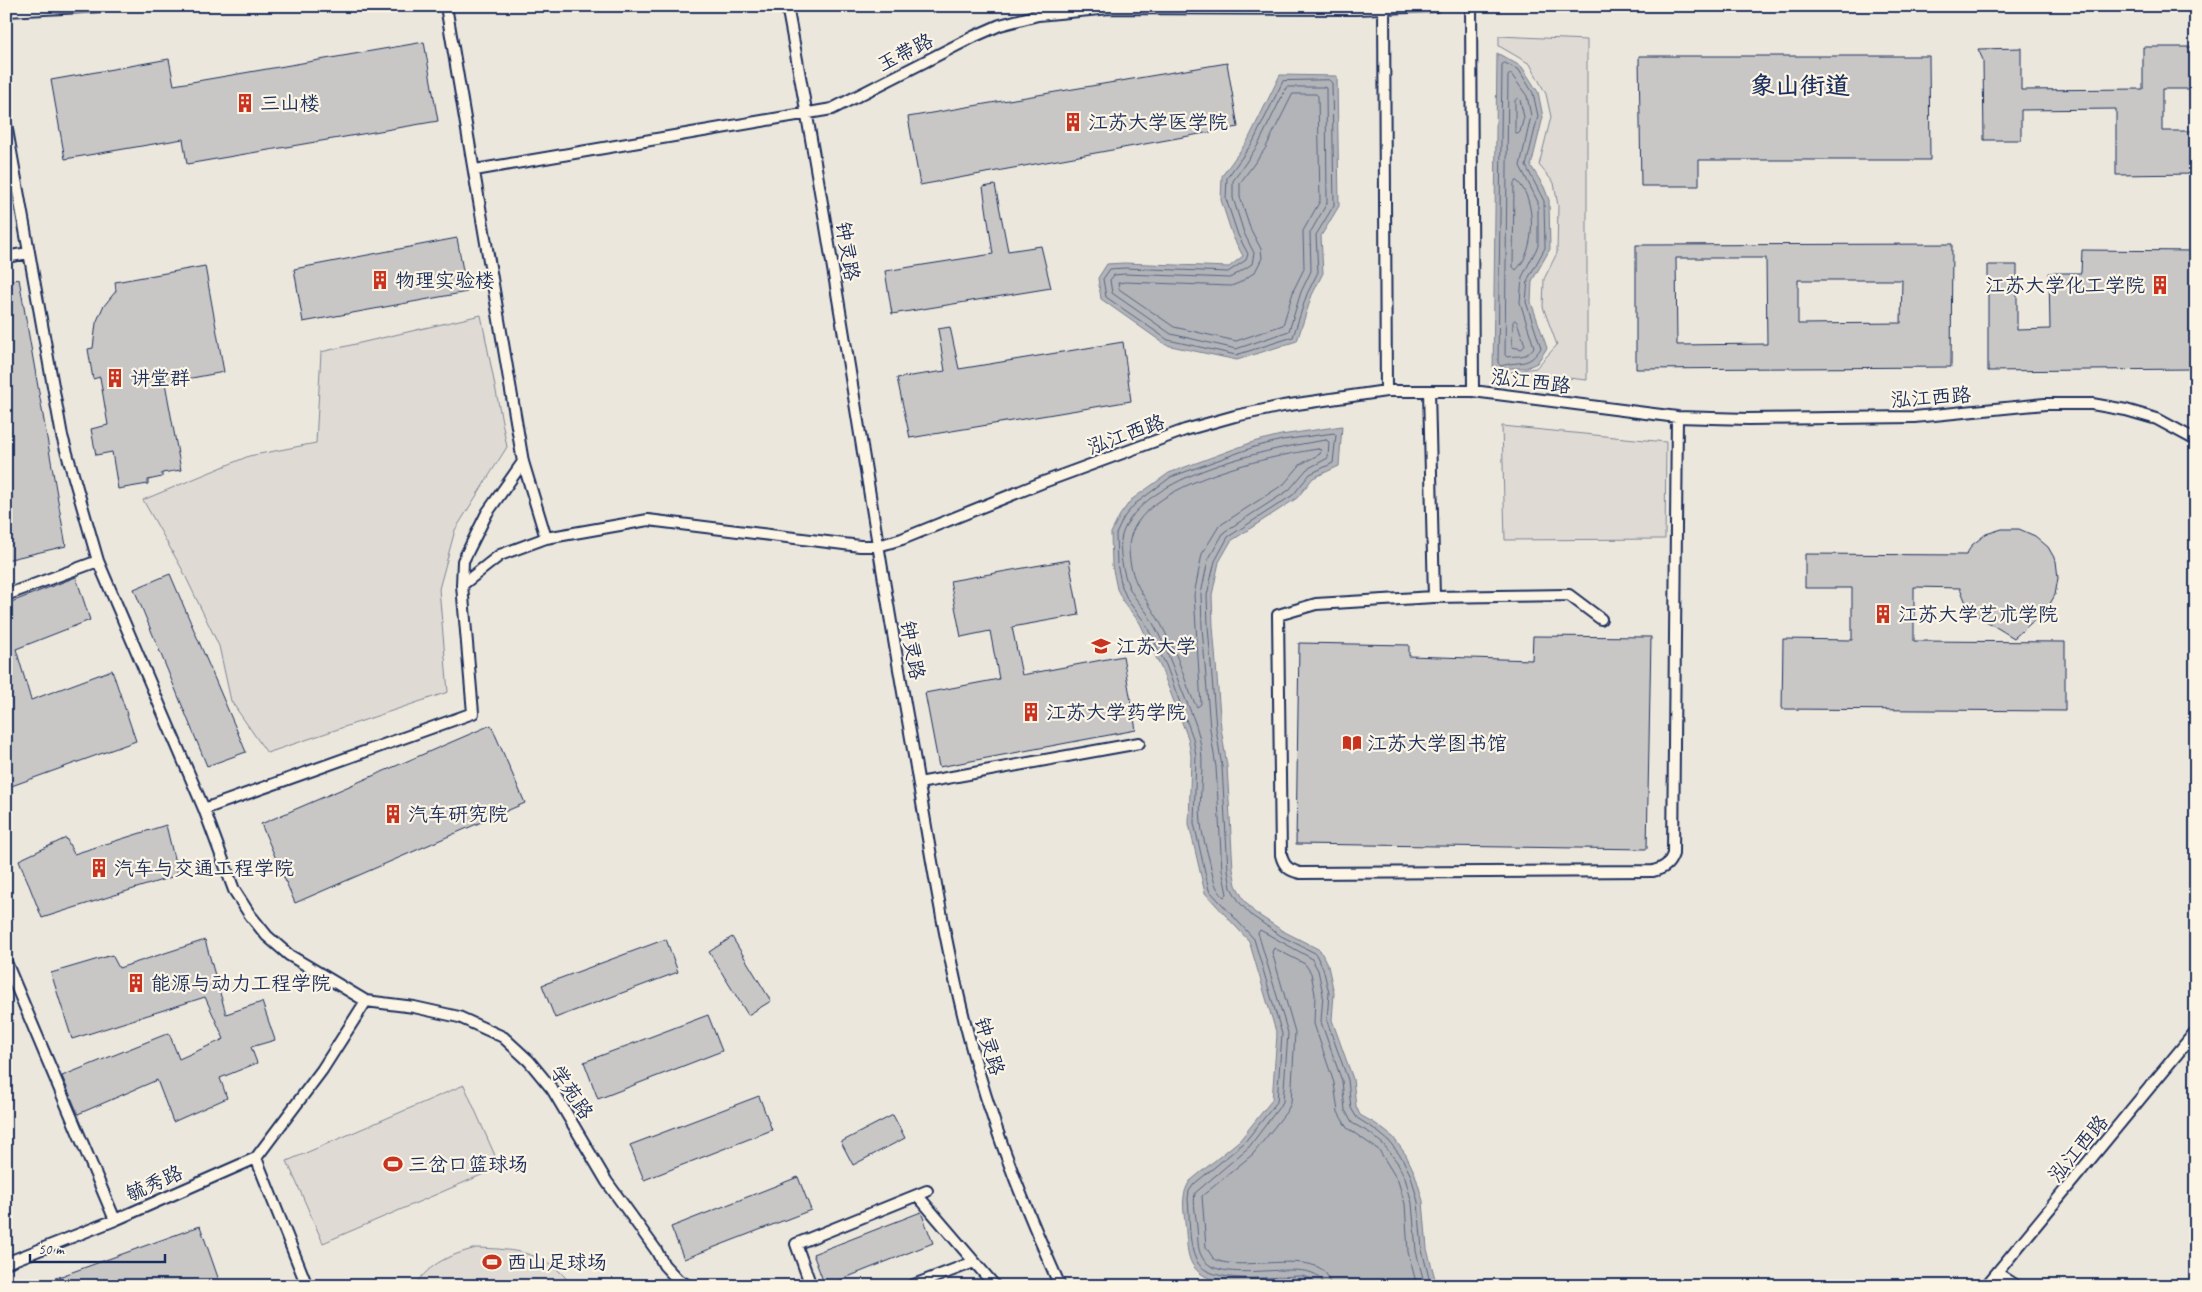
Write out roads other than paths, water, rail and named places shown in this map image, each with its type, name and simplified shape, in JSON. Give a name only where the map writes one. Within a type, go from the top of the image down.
[{"type":"lane","points":[[6,11],[102,6]]},
{"type":"lane","points":[[446,6],[523,462],[546,538]]},
{"type":"lane","name":"钟灵路","points":[[787,6],[808,114],[878,546],[919,783],[947,942],[961,1008],[978,1072],[1030,1218],[1060,1286]]},
{"type":"lane","name":"玉带路","points":[[475,170],[832,109],[992,28],[1038,15],[1110,8],[1436,6]]},
{"type":"lane","points":[[1471,6],[1473,391]]},
{"type":"lane","points":[[1384,7],[1386,391]]},
{"type":"lane","points":[[6,124],[62,436],[98,561],[204,809],[234,890],[250,915],[267,936],[289,955],[366,1001],[322,1070],[256,1158],[307,1286]]},
{"type":"lane","points":[[6,257],[28,253]]},
{"type":"lane","name":"泓江西路","points":[[462,585],[500,555],[546,538],[648,520],[860,546],[878,546],[902,539],[1041,483],[1185,430],[1235,416],[1283,406],[1386,391],[1473,391],[1677,417],[1841,419],[1914,417],[2045,404],[2092,404],[2126,410],[2157,419],[2196,440]]},
{"type":"lane","points":[[1429,391],[1434,597]]},
{"type":"lane","points":[[1601,619],[1569,595],[1434,597],[1316,604],[1278,615],[1281,855],[1284,864],[1290,871],[1300,873],[1350,873],[1653,872],[1670,863],[1673,854],[1677,417]]},
{"type":"lane","points":[[204,809],[473,713],[462,585],[462,560],[488,513],[523,462]]},
{"type":"lane","points":[[6,595],[98,561]]},
{"type":"lane","points":[[919,783],[1139,743]]},
{"type":"lane","name":"毓秀路","points":[[6,962],[115,1220],[256,1158]]},
{"type":"lane","name":"学苑路","points":[[366,1001],[414,1007],[459,1017],[503,1037],[529,1061],[552,1089],[607,1182],[656,1250],[664,1265],[678,1280],[689,1286]]},
{"type":"lane","name":"泓江西路","points":[[1986,1286],[2196,1031]]},
{"type":"lane","points":[[811,1286],[796,1244],[923,1193],[974,1262],[995,1286]]},
{"type":"lane","points":[[6,1263],[115,1220]]},
{"type":"lane","points":[[911,1286],[974,1262]]},
{"type":"lane","points":[[1997,1273],[2017,1286]]},
{"type":"water","points":[[1497,53],[1522,67],[1538,92],[1543,117],[1531,166],[1544,187],[1549,200],[1550,249],[1532,281],[1531,302],[1547,348],[1537,363],[1526,368],[1511,368],[1493,374]]},
{"type":"water","points":[[1280,75],[1337,76],[1339,206],[1321,236],[1323,273],[1312,295],[1297,341],[1237,360],[1166,345],[1101,299],[1098,278],[1107,264],[1229,267],[1243,256],[1233,237],[1221,200],[1222,176],[1248,140]]},
{"type":"water","points":[[1342,426],[1339,466],[1313,478],[1297,498],[1231,541],[1219,562],[1212,595],[1213,626],[1221,728],[1227,766],[1233,869],[1236,885],[1244,900],[1254,912],[1283,931],[1320,950],[1328,966],[1334,993],[1332,1020],[1353,1079],[1356,1106],[1360,1115],[1393,1137],[1406,1155],[1415,1174],[1423,1201],[1427,1249],[1437,1286],[1317,1286],[1298,1282],[1221,1282],[1199,1273],[1190,1260],[1187,1245],[1184,1200],[1187,1187],[1190,1181],[1240,1140],[1272,1100],[1277,1035],[1249,941],[1205,893],[1189,824],[1191,756],[1188,738],[1161,668],[1140,623],[1124,603],[1117,589],[1112,565],[1111,533],[1120,515],[1131,500],[1169,473],[1253,442],[1281,435]]},
{"type":"place","name":"三山楼","points":[[245,103]]},
{"type":"place","name":"江苏大学医学院","points":[[1073,122]]},
{"type":"place","name":"物理实验楼","points":[[380,280]]},
{"type":"place","name":"江苏大学化工学院","points":[[2160,285]]},
{"type":"place","name":"讲堂群","points":[[115,378]]},
{"type":"place","name":"江苏大学艺术学院","points":[[1883,614]]},
{"type":"place","name":"江苏大学","points":[[1101,646]]},
{"type":"place","name":"江苏大学药学院","points":[[1031,712]]},
{"type":"place","name":"江苏大学图书馆","points":[[1352,743]]},
{"type":"place","name":"汽车研究院","points":[[393,814]]},
{"type":"place","name":"汽车与交通工程学院","points":[[99,868]]},
{"type":"place","name":"能源与动力工程学院","points":[[136,983]]},
{"type":"place","name":"三岔口篮球场","points":[[393,1164]]},
{"type":"place","name":"西山足球场","points":[[492,1262]]},
{"type":"district","name":"象山街道","points":[[1800,85]]}]
